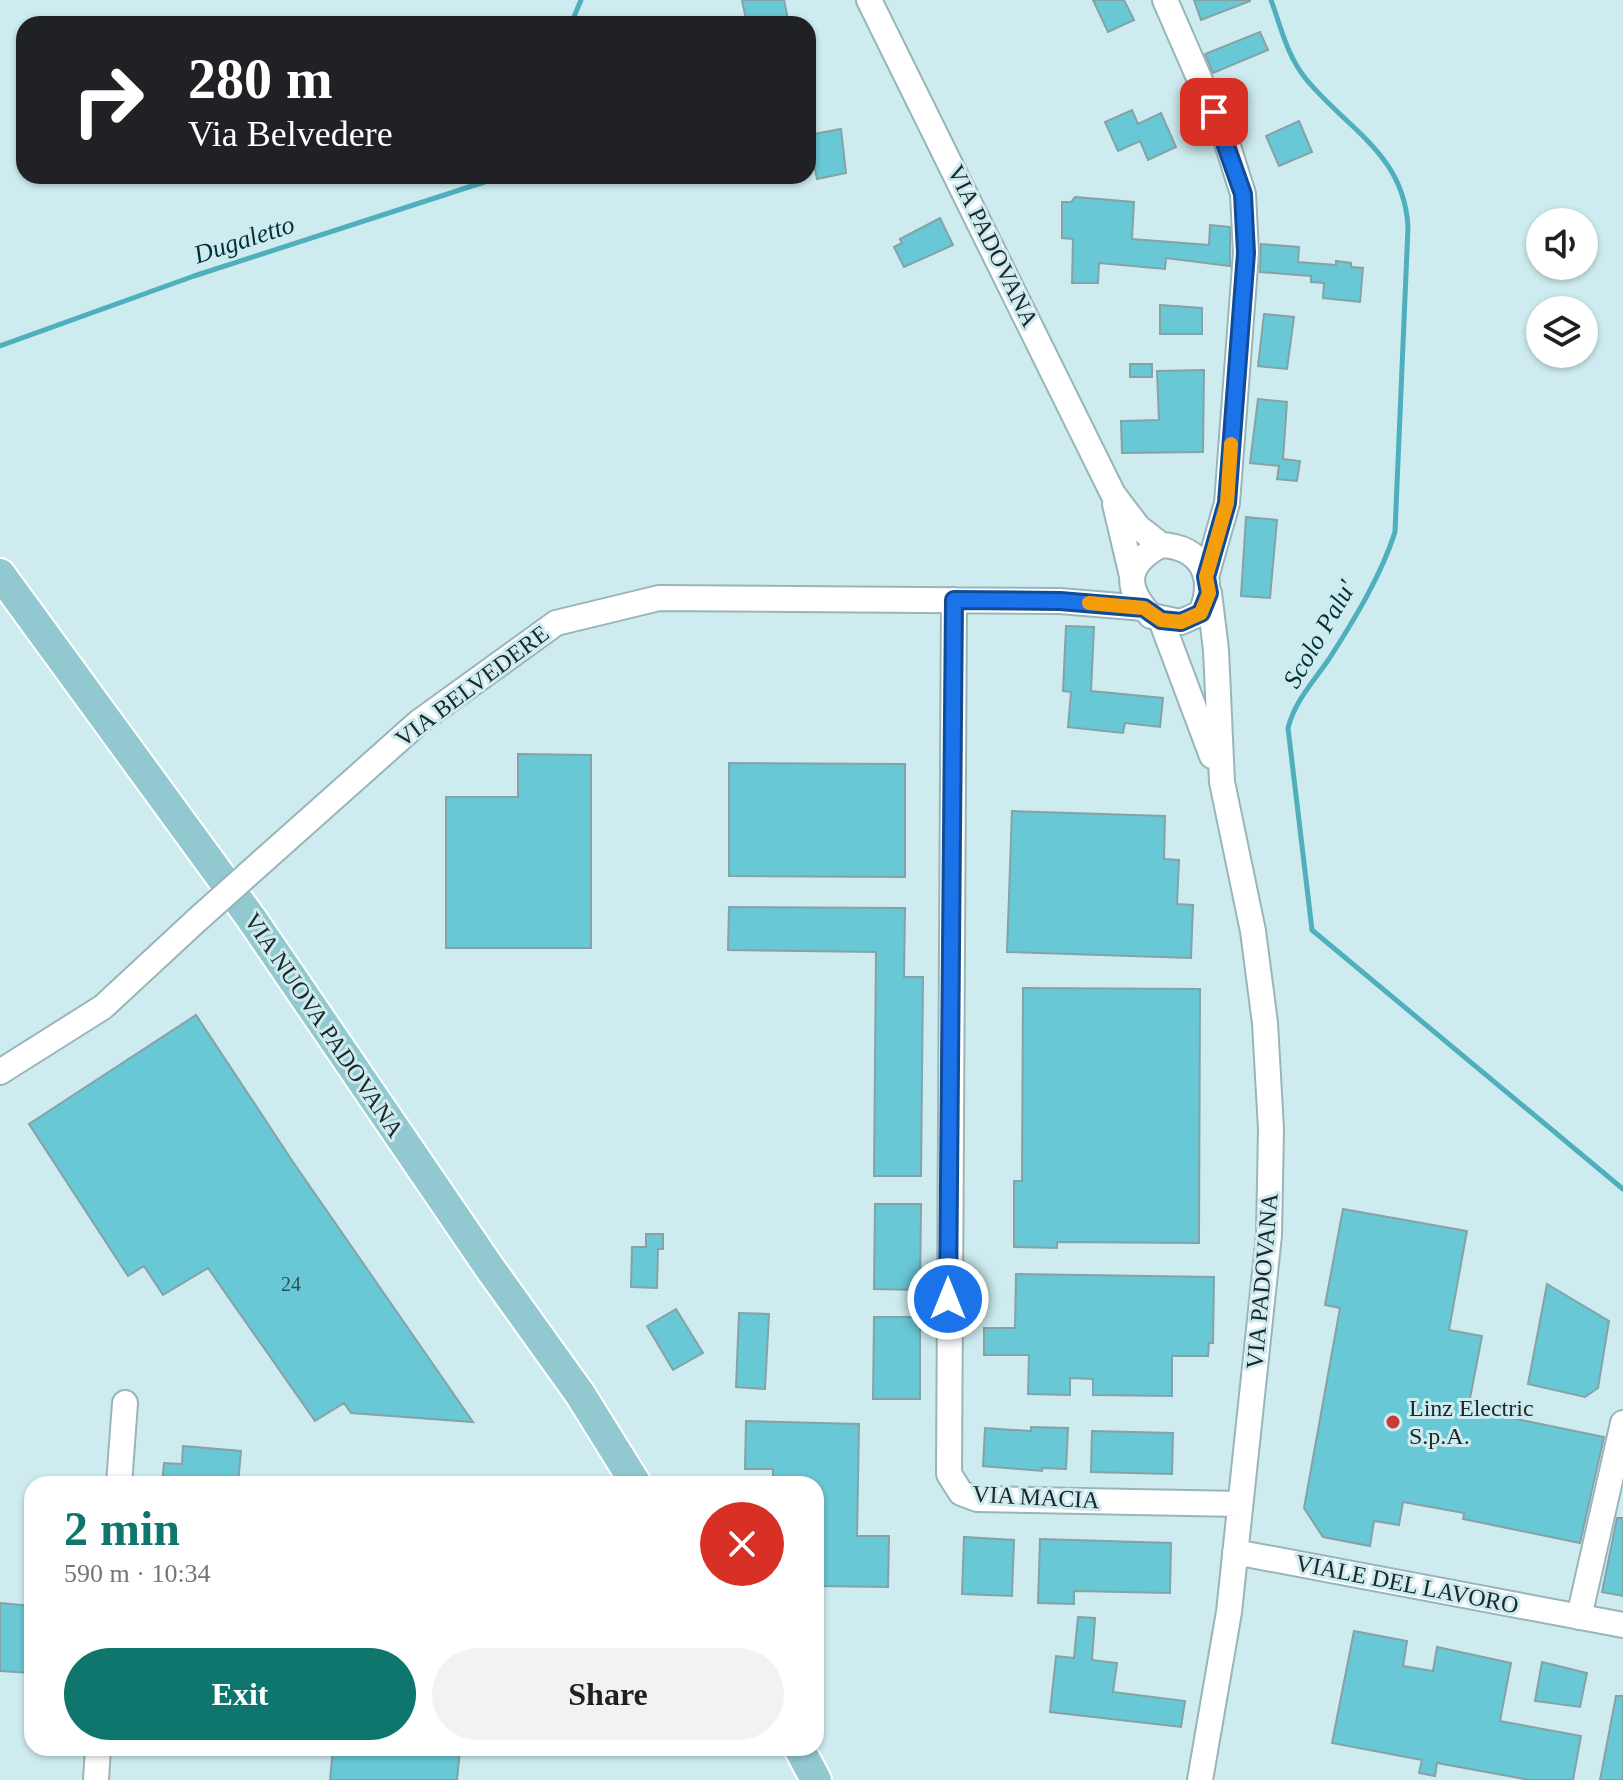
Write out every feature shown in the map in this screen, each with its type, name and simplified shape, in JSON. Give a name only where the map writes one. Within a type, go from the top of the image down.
[{"type":"main road","name":"VIA NUOVA PADOVANA","points":[[0,574],[251,918],[489,1267],[580,1394],[631,1476]]},
{"type":"main road","points":[[803,1756],[816,1780]]},
{"type":"street","name":"VIA PADOVANA","points":[[869,0],[1113,494],[1138,527],[1197,558],[1208,585],[1216,650],[1222,782],[1255,946],[1265,1023],[1271,1129],[1269,1235],[1229,1612],[1200,1780]]},
{"type":"street","points":[[1152,614],[1181,622],[1201,613],[1227,503],[1246,253],[1243,194],[1226,140],[1165,0]]},
{"type":"street","name":"VIA PADOVANA","points":[[1113,494],[1135,594],[1152,614],[1222,782]]},
{"type":"street","points":[[1132,577],[1141,556],[1170,545],[1188,544],[1208,532],[1227,503]]},
{"type":"street","name":"VIA BELVEDERE","points":[[1060,601],[1101,593],[1132,577]]},
{"type":"street","name":"VIA BELVEDERE","points":[[0,1072],[103,1007],[419,722],[556,623],[659,598],[1060,601],[1152,614]]},
{"type":"street","name":"VIA MACIA","points":[[954,600],[949,1474],[961,1493],[977,1499],[1240,1504]]},
{"type":"street","points":[[120,1476],[125,1403]]},
{"type":"street","points":[[1579,1617],[1623,1423]]},
{"type":"street","name":"VIALE DEL LAVORO","points":[[1235,1552],[1623,1625]]},
{"type":"street","points":[[96,1780],[98,1756]]},
{"type":"building","points":[[742,0],[784,0],[787,16],[745,16]]},
{"type":"building","points":[[1093,0],[1124,0],[1134,20],[1108,32]]},
{"type":"building","points":[[1194,0],[1250,0],[1250,1],[1201,20]]},
{"type":"building","points":[[1260,32],[1268,50],[1213,73],[1205,54]]},
{"type":"building","points":[[1132,110],[1138,124],[1161,113],[1176,147],[1148,160],[1140,141],[1118,151],[1105,122]]},
{"type":"building","points":[[1299,121],[1312,152],[1279,166],[1266,136]]},
{"type":"building","points":[[841,129],[846,173],[817,179],[816,134]]},
{"type":"building","points":[[1075,197],[1134,202],[1132,239],[1209,245],[1210,225],[1230,227],[1230,266],[1166,258],[1165,269],[1099,263],[1098,283],[1072,283],[1073,239],[1062,238],[1062,202],[1071,202]]},
{"type":"building","points":[[940,218],[953,245],[904,267],[894,247],[902,243],[900,239]]},
{"type":"building","points":[[1261,244],[1299,247],[1298,262],[1336,265],[1336,261],[1363,268],[1360,302],[1323,298],[1324,283],[1311,282],[1311,276],[1260,272]]},
{"type":"building","points":[[1160,305],[1202,308],[1202,334],[1160,334]]},
{"type":"building","points":[[1264,314],[1294,317],[1287,369],[1258,366]]},
{"type":"building","points":[[1130,364],[1152,364],[1152,377],[1130,377]]},
{"type":"building","points":[[1204,370],[1203,452],[1122,453],[1121,421],[1159,420],[1157,371]]},
{"type":"building","points":[[1258,399],[1287,402],[1283,459],[1300,461],[1297,481],[1277,479],[1279,466],[1250,463]]},
{"type":"building","points":[[1246,517],[1277,520],[1270,598],[1241,596]]},
{"type":"building","points":[[1066,626],[1094,627],[1091,691],[1163,698],[1160,727],[1125,723],[1123,733],[1068,727],[1071,692],[1063,691]]},
{"type":"building","points":[[518,754],[591,755],[591,948],[446,948],[446,797],[518,797]]},
{"type":"building","points":[[729,763],[905,764],[905,877],[729,876]]},
{"type":"building","points":[[1012,811],[1165,816],[1164,859],[1179,860],[1177,904],[1193,905],[1191,958],[1007,952]]},
{"type":"building","points":[[729,907],[905,908],[904,977],[923,977],[921,1176],[874,1176],[876,952],[728,950]]},
{"type":"building","points":[[1023,988],[1200,989],[1199,1243],[1057,1242],[1057,1248],[1014,1247],[1014,1181],[1022,1181]]},
{"type":"building","points":[[196,1015],[293,1162],[473,1422],[351,1413],[344,1403],[315,1421],[208,1268],[163,1295],[144,1266],[128,1276],[29,1124]]},
{"type":"building","points":[[875,1204],[921,1204],[920,1290],[874,1289]]},
{"type":"building","points":[[1343,1209],[1467,1231],[1449,1330],[1482,1336],[1468,1409],[1604,1437],[1580,1543],[1463,1519],[1464,1513],[1403,1502],[1399,1525],[1374,1521],[1370,1546],[1323,1537],[1304,1508],[1340,1308],[1325,1305]]},
{"type":"building","points":[[646,1234],[663,1234],[663,1249],[658,1249],[657,1288],[631,1287],[632,1247],[646,1247]]},
{"type":"building","points":[[1016,1274],[1214,1277],[1213,1343],[1209,1343],[1208,1356],[1172,1356],[1172,1396],[1093,1395],[1093,1379],[1070,1378],[1070,1395],[1028,1394],[1029,1355],[984,1355],[984,1328],[1015,1328]]},
{"type":"building","points":[[1547,1284],[1609,1321],[1598,1388],[1585,1397],[1528,1384]]},
{"type":"building","points":[[676,1309],[703,1353],[673,1370],[647,1326]]},
{"type":"building","points":[[739,1313],[769,1314],[765,1389],[736,1387]]},
{"type":"building","points":[[874,1317],[920,1317],[920,1399],[873,1399]]},
{"type":"building","points":[[746,1421],[859,1424],[857,1536],[889,1536],[888,1587],[824,1586],[824,1476],[773,1476],[773,1469],[745,1469]]},
{"type":"building","points":[[1031,1427],[1068,1428],[1066,1469],[1042,1468],[1042,1471],[983,1466],[985,1428],[1031,1431]]},
{"type":"building","points":[[1092,1431],[1173,1433],[1172,1474],[1091,1472]]},
{"type":"building","points":[[183,1446],[241,1451],[239,1476],[163,1476],[164,1463],[182,1464]]},
{"type":"building","points":[[1617,1518],[1623,1518],[1623,1596],[1602,1592]]},
{"type":"building","points":[[964,1537],[1014,1540],[1012,1596],[962,1594]]},
{"type":"building","points":[[1040,1539],[1171,1543],[1170,1593],[1074,1591],[1074,1604],[1038,1603]]},
{"type":"building","points":[[0,1603],[24,1605],[24,1672],[0,1671]]},
{"type":"building","points":[[1078,1617],[1095,1618],[1092,1660],[1117,1663],[1113,1692],[1185,1701],[1181,1727],[1050,1712],[1056,1656],[1074,1658]]},
{"type":"building","points":[[1354,1631],[1407,1641],[1403,1666],[1433,1671],[1437,1647],[1511,1663],[1500,1721],[1581,1736],[1573,1780],[1530,1780],[1437,1763],[1435,1776],[1419,1773],[1422,1760],[1332,1743]]},
{"type":"building","points":[[1542,1662],[1587,1673],[1580,1707],[1535,1701]]},
{"type":"building","points":[[1616,1696],[1623,1696],[1623,1780],[1600,1780]]},
{"type":"building","points":[[332,1756],[459,1756],[457,1780],[330,1780]]},
{"type":"waterway","name":"Dugaletto","points":[[574,16],[581,0]]},
{"type":"waterway","name":"Scolo Palu'","points":[[1271,0],[1299,70],[1371,145],[1396,180],[1408,227],[1395,532],[1366,597],[1300,700],[1288,728],[1312,930],[1623,1189]]},
{"type":"waterway","name":"Dugaletto","points":[[0,346],[194,276],[478,184]]},
{"type":"slow traffic","points":[[1089,603],[1144,608],[1151,616],[1161,620],[1181,622],[1201,613],[1209,593],[1206,577],[1227,503],[1231,444]]},
{"type":"place","name":"Linz Electric S.p.A.","points":[[1393,1422]]},
{"type":"route","points":[[948,1299],[954,600],[1060,601],[1144,608],[1151,616],[1161,620],[1181,622],[1201,613],[1209,593],[1206,577],[1227,503],[1246,253],[1243,194],[1214,112]]}]
